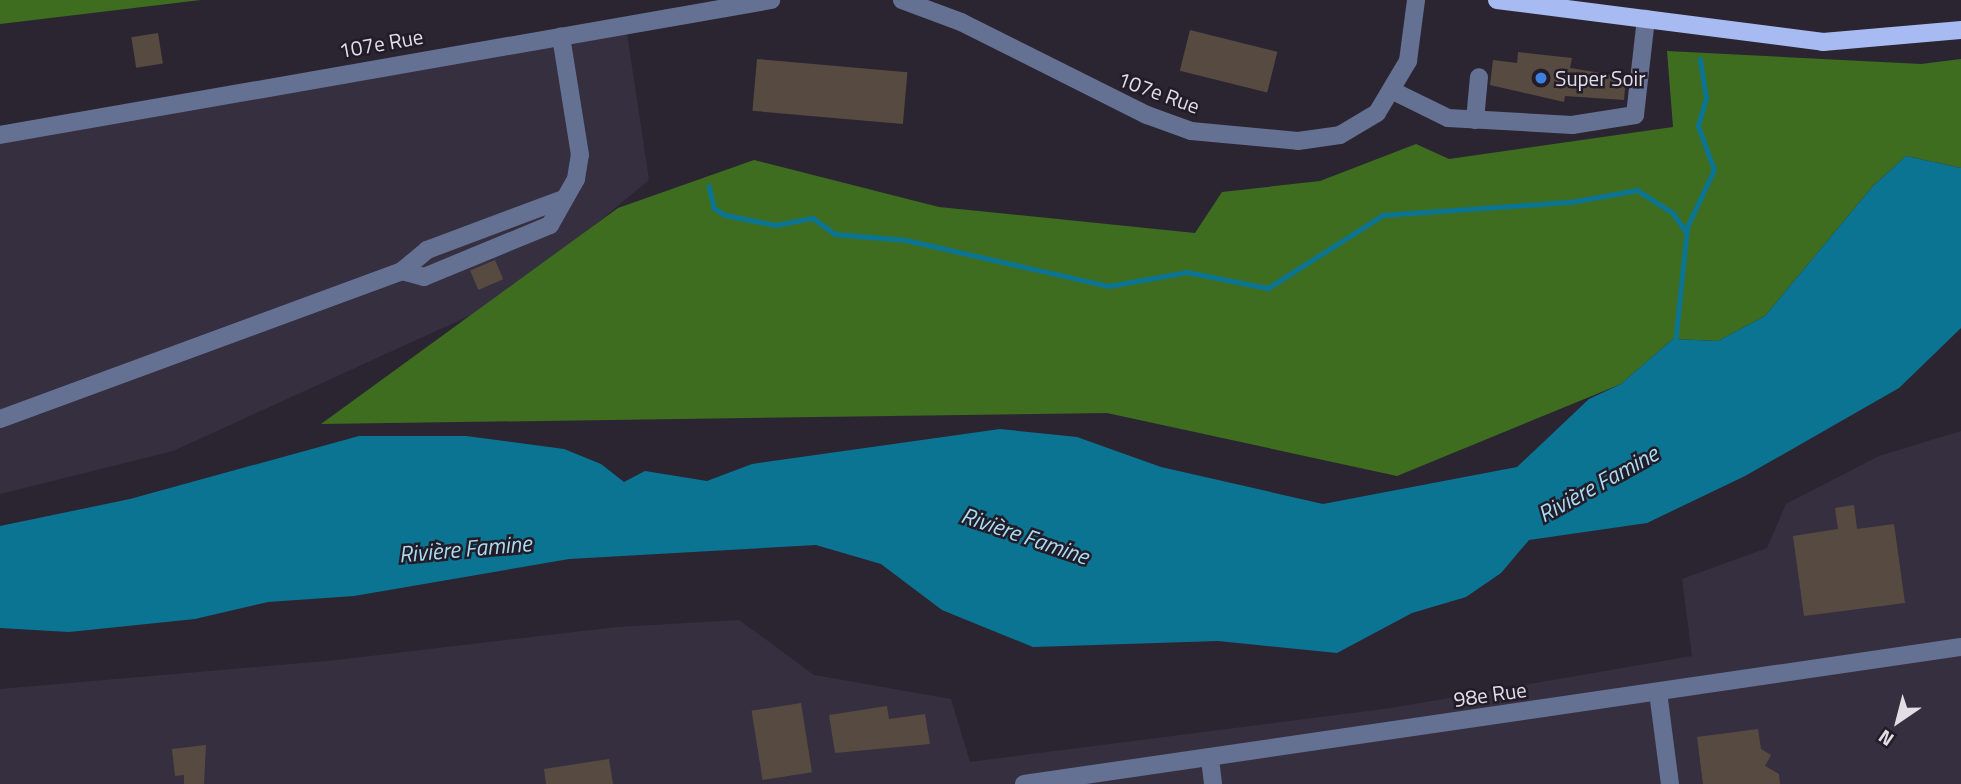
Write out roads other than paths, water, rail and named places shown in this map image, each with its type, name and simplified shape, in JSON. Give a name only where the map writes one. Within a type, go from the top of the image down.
[{"type":"main road","points":[[1497,0],[1824,42],[1961,30]]},
{"type":"street","name":"107e Rue","points":[[0,135],[771,0]]},
{"type":"street","name":"107e Rue","points":[[902,0],[1191,131],[1298,141],[1340,135],[1377,113],[1393,91],[1408,61],[1416,0]]},
{"type":"street","points":[[1393,91],[1448,118],[1572,125],[1635,115],[1646,19]]},
{"type":"street","points":[[0,419],[402,271],[427,250],[561,200],[576,179],[580,155],[561,37]]},
{"type":"street","points":[[1475,120],[1479,77]]},
{"type":"street","name":"98e Rue","points":[[1024,784],[1210,759],[1961,647]]},
{"type":"street","points":[[1658,692],[1670,784]]},
{"type":"street","points":[[1210,759],[1213,784]]},
{"type":"water","name":"Rivière Famine","points":[[1906,156],[1961,168],[1961,328],[1899,388],[1745,476],[1647,523],[1529,540],[1501,573],[1466,597],[1412,613],[1337,653],[1218,641],[1033,647],[942,610],[881,564],[816,545],[569,559],[354,596],[268,602],[195,619],[69,632],[0,628],[0,526],[130,499],[359,436],[466,436],[564,449],[601,464],[624,482],[645,471],[707,481],[752,464],[1000,429],[1077,437],[1161,467],[1323,504],[1517,467],[1589,399],[1621,384],[1673,339],[1718,341],[1765,316],[1873,186]]},
{"type":"waterway","points":[[1675,344],[1687,227],[1714,170],[1698,126],[1706,98],[1700,59]]},
{"type":"waterway","points":[[709,186],[714,208],[725,215],[776,225],[813,218],[835,234],[906,240],[1109,286],[1187,272],[1268,288],[1383,215],[1571,202],[1637,190],[1673,213],[1687,233]]},
{"type":"place","name":"Super Soir","points":[[1541,78]]}]
